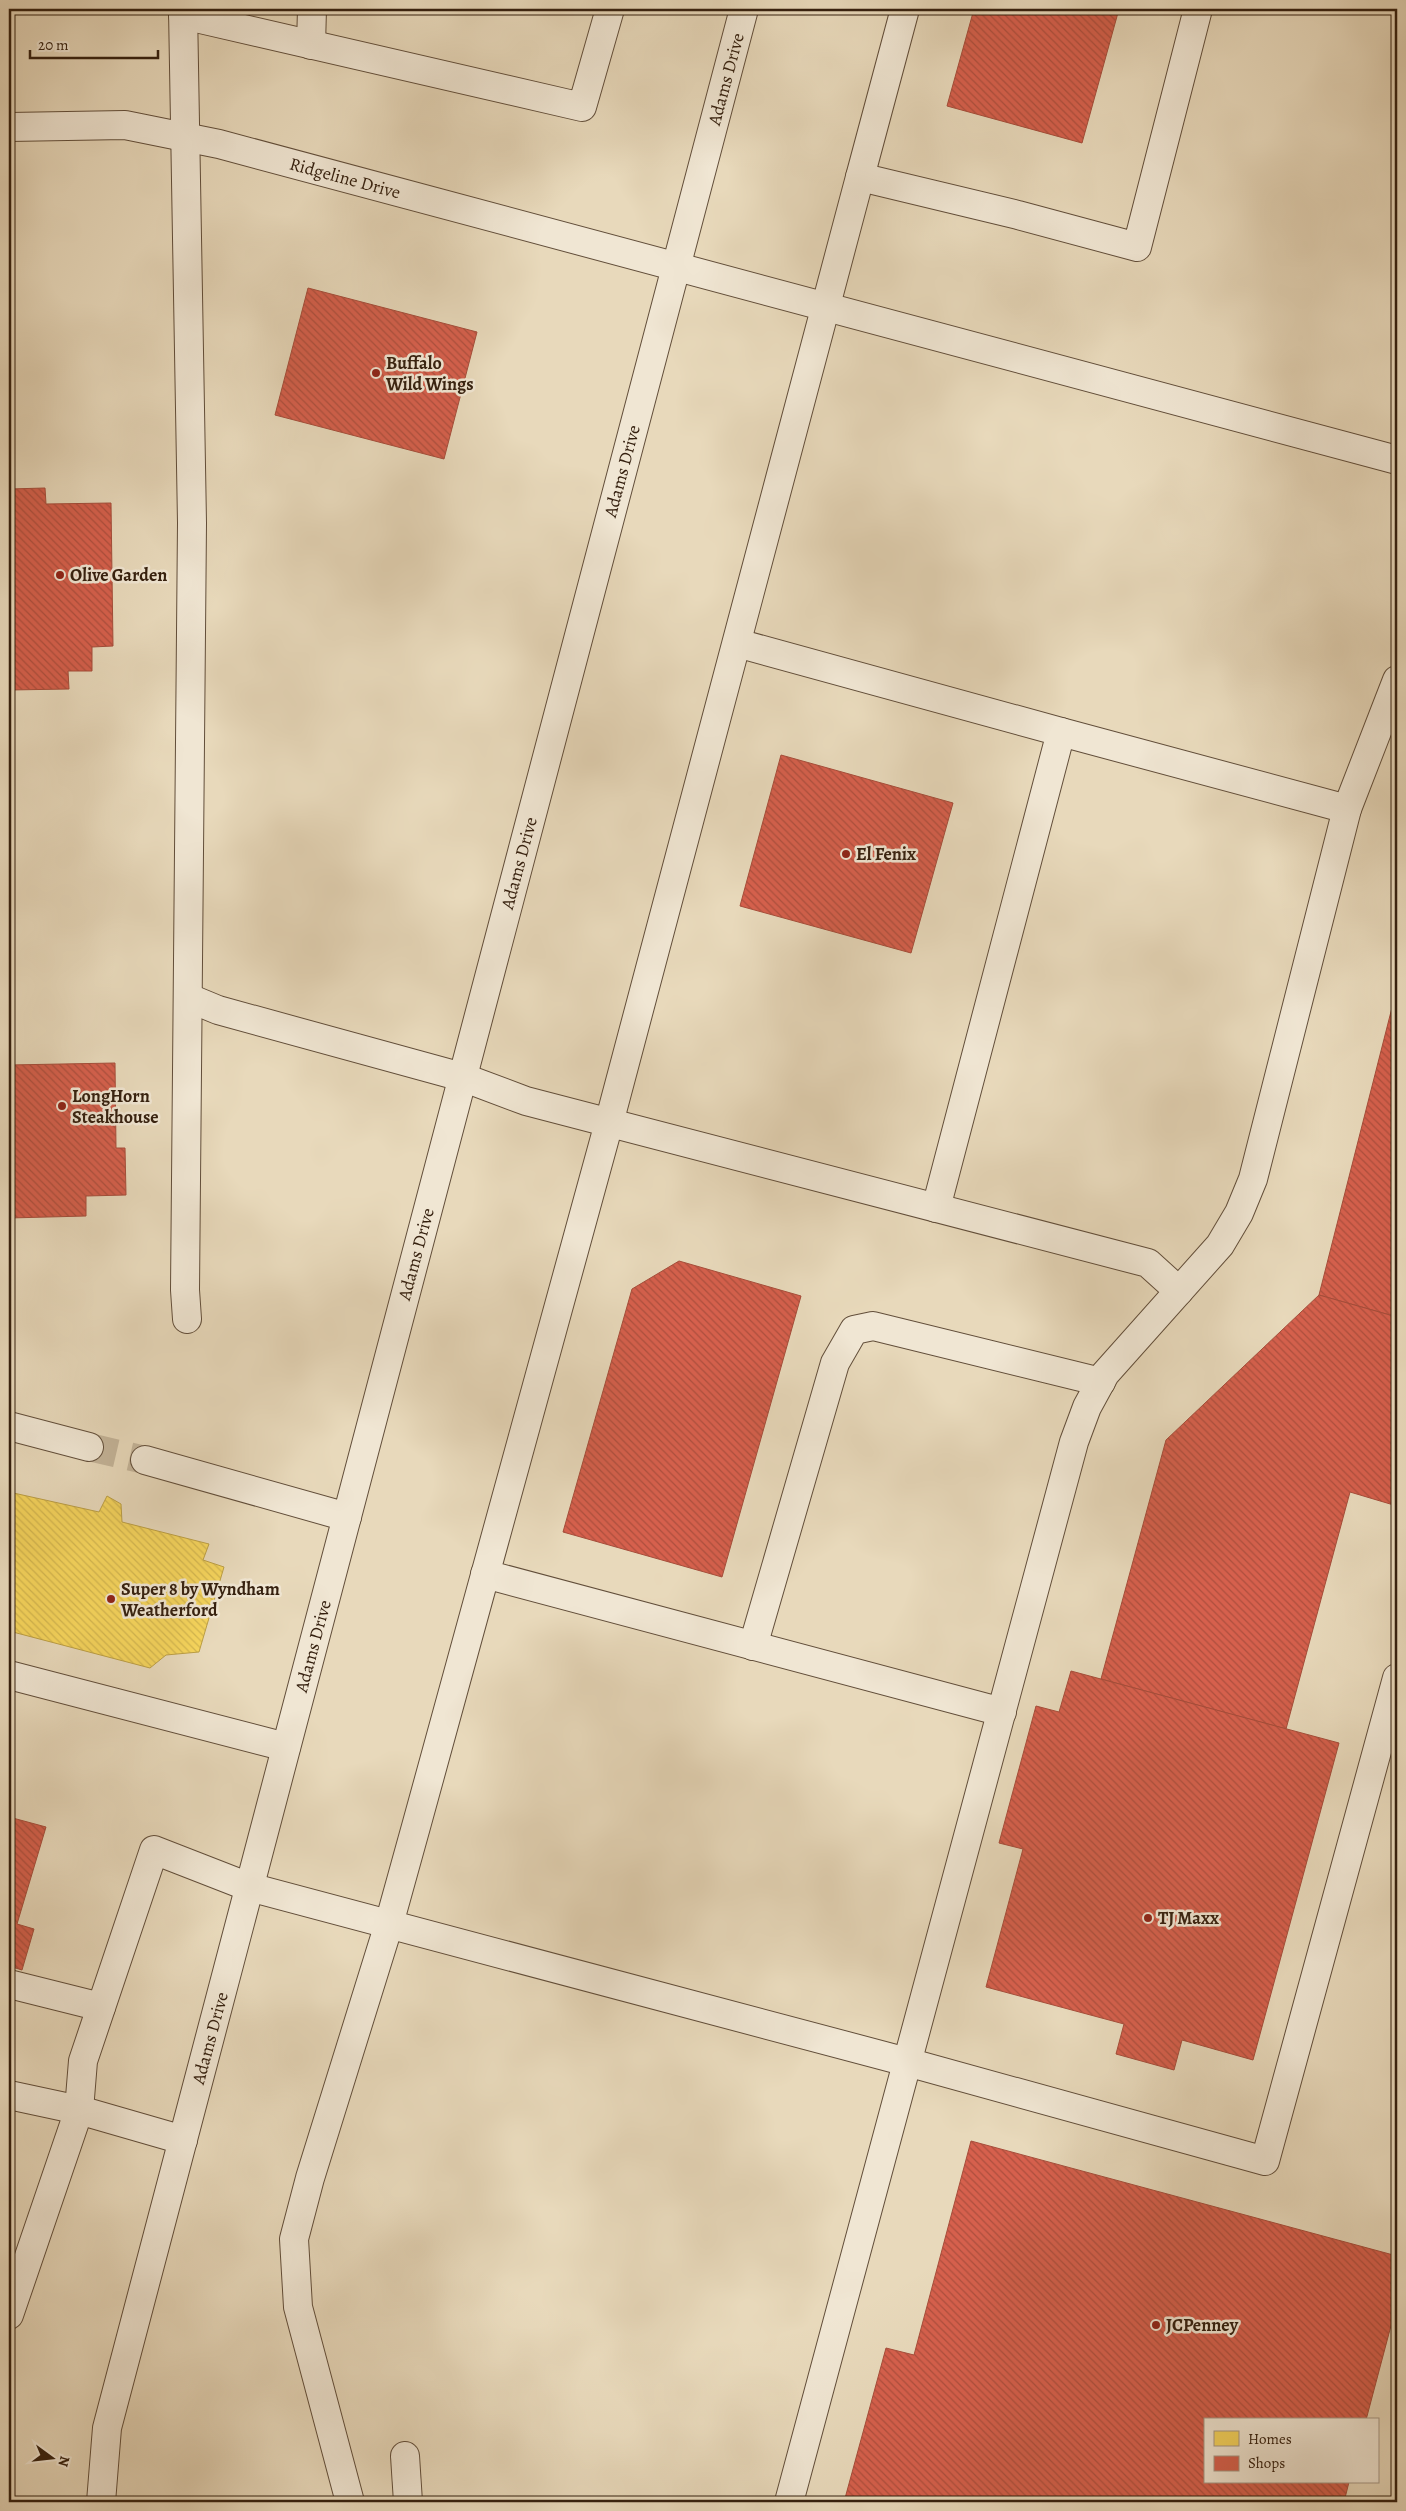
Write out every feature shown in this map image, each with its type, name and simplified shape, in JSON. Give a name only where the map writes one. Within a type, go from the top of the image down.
[{"type":"street","points":[[311,45],[312,9]]},
{"type":"street","points":[[187,1319],[185,1290],[192,523],[183,12],[311,45],[582,107],[610,9]]},
{"type":"street","name":"Adams Drive","points":[[101,2502],[107,2428],[744,9]]},
{"type":"street","points":[[350,2502],[298,2307],[294,2239],[310,2178],[389,1924],[609,1123],[905,9]]},
{"type":"street","points":[[860,177],[1018,215],[1137,247],[1198,9]]},
{"type":"street","name":"Ridgeline Drive","points":[[9,127],[125,125],[185,137],[676,266],[1397,460]]},
{"type":"street","points":[[737,643],[1347,809]]},
{"type":"street","points":[[789,2502],[1074,1442],[1087,1407],[1105,1374],[1220,1245],[1239,1213],[1253,1179],[1347,809],[1397,680]]},
{"type":"street","points":[[936,1208],[1061,732]]},
{"type":"street","points":[[189,998],[218,1010],[462,1077],[526,1101],[1148,1263],[1179,1291]]},
{"type":"street","points":[[753,1646],[835,1363],[854,1330],[873,1326],[1101,1382]]},
{"type":"street","points":[[9,1426],[89,1447]]},
{"type":"street","points":[[145,1460],[347,1517]]},
{"type":"street","points":[[485,1574],[1002,1712]]},
{"type":"street","points":[[9,1674],[286,1747]]},
{"type":"street","points":[[9,2315],[79,2110],[83,2061],[154,1850],[249,1887],[907,2062],[1265,2161],[1397,1678]]},
{"type":"street","points":[[9,1984],[101,2007]]},
{"type":"street","points":[[9,2095],[79,2110],[183,2140]]},
{"type":"street","points":[[405,2456],[408,2502]]},
{"type":"building: Homes","name":"Super 8 by Wyndham Weatherford","points":[[9,1492],[99,1512],[107,1496],[121,1504],[122,1522],[209,1544],[203,1560],[224,1567],[199,1652],[166,1655],[150,1668],[9,1631]]},
{"type":"building: Shops","points":[[974,9],[1119,9],[1082,143],[947,106]]},
{"type":"building: Shops","name":"Buffalo Wild Wings","points":[[308,288],[477,332],[444,459],[275,415]]},
{"type":"building: Shops","name":"Olive Garden","points":[[45,488],[46,504],[111,503],[113,646],[92,647],[92,671],[68,671],[69,689],[9,690],[9,489]]},
{"type":"building: Shops","name":"El Fenix","points":[[781,755],[953,803],[911,953],[740,906]]},
{"type":"building: Shops","points":[[1397,988],[1397,1317],[1319,1295]]},
{"type":"building: Shops","name":"LongHorn Steakhouse","points":[[115,1063],[116,1148],[125,1148],[126,1195],[86,1196],[86,1216],[9,1218],[9,1065]]},
{"type":"building: Shops","points":[[679,1261],[801,1296],[722,1577],[563,1532],[632,1289]]},
{"type":"building: Shops","points":[[1319,1295],[1397,1317],[1397,1506],[1350,1492],[1286,1729],[1101,1679],[1166,1440]]},
{"type":"building: Shops","name":"TJ Maxx","points":[[1071,1671],[1339,1743],[1253,2060],[1182,2040],[1174,2070],[1116,2054],[1124,2024],[986,1987],[1023,1849],[999,1843],[1036,1706],[1059,1712]]},
{"type":"building: Shops","points":[[9,1817],[46,1827],[17,1924],[34,1929],[22,1970],[9,1966]]},
{"type":"building: Shops","name":"JCPenney","points":[[971,2141],[1397,2256],[1397,2303],[1367,2418],[1204,2418],[1204,2484],[1348,2484],[1344,2502],[844,2502],[886,2348],[914,2355]]},
{"type":"tunnel","points":[[89,1447],[145,1460]]},
{"type":"place","name":"Buffalo Wild Wings","points":[[376,373]]},
{"type":"place","name":"Olive Garden","points":[[60,575]]},
{"type":"place","name":"El Fenix","points":[[846,854]]},
{"type":"place","name":"LongHorn Steakhouse","points":[[62,1106]]},
{"type":"place","name":"Super 8 by Wyndham Weatherford","points":[[111,1599]]},
{"type":"place","name":"TJ Maxx","points":[[1148,1918]]},
{"type":"place","name":"JCPenney","points":[[1156,2325]]}]
